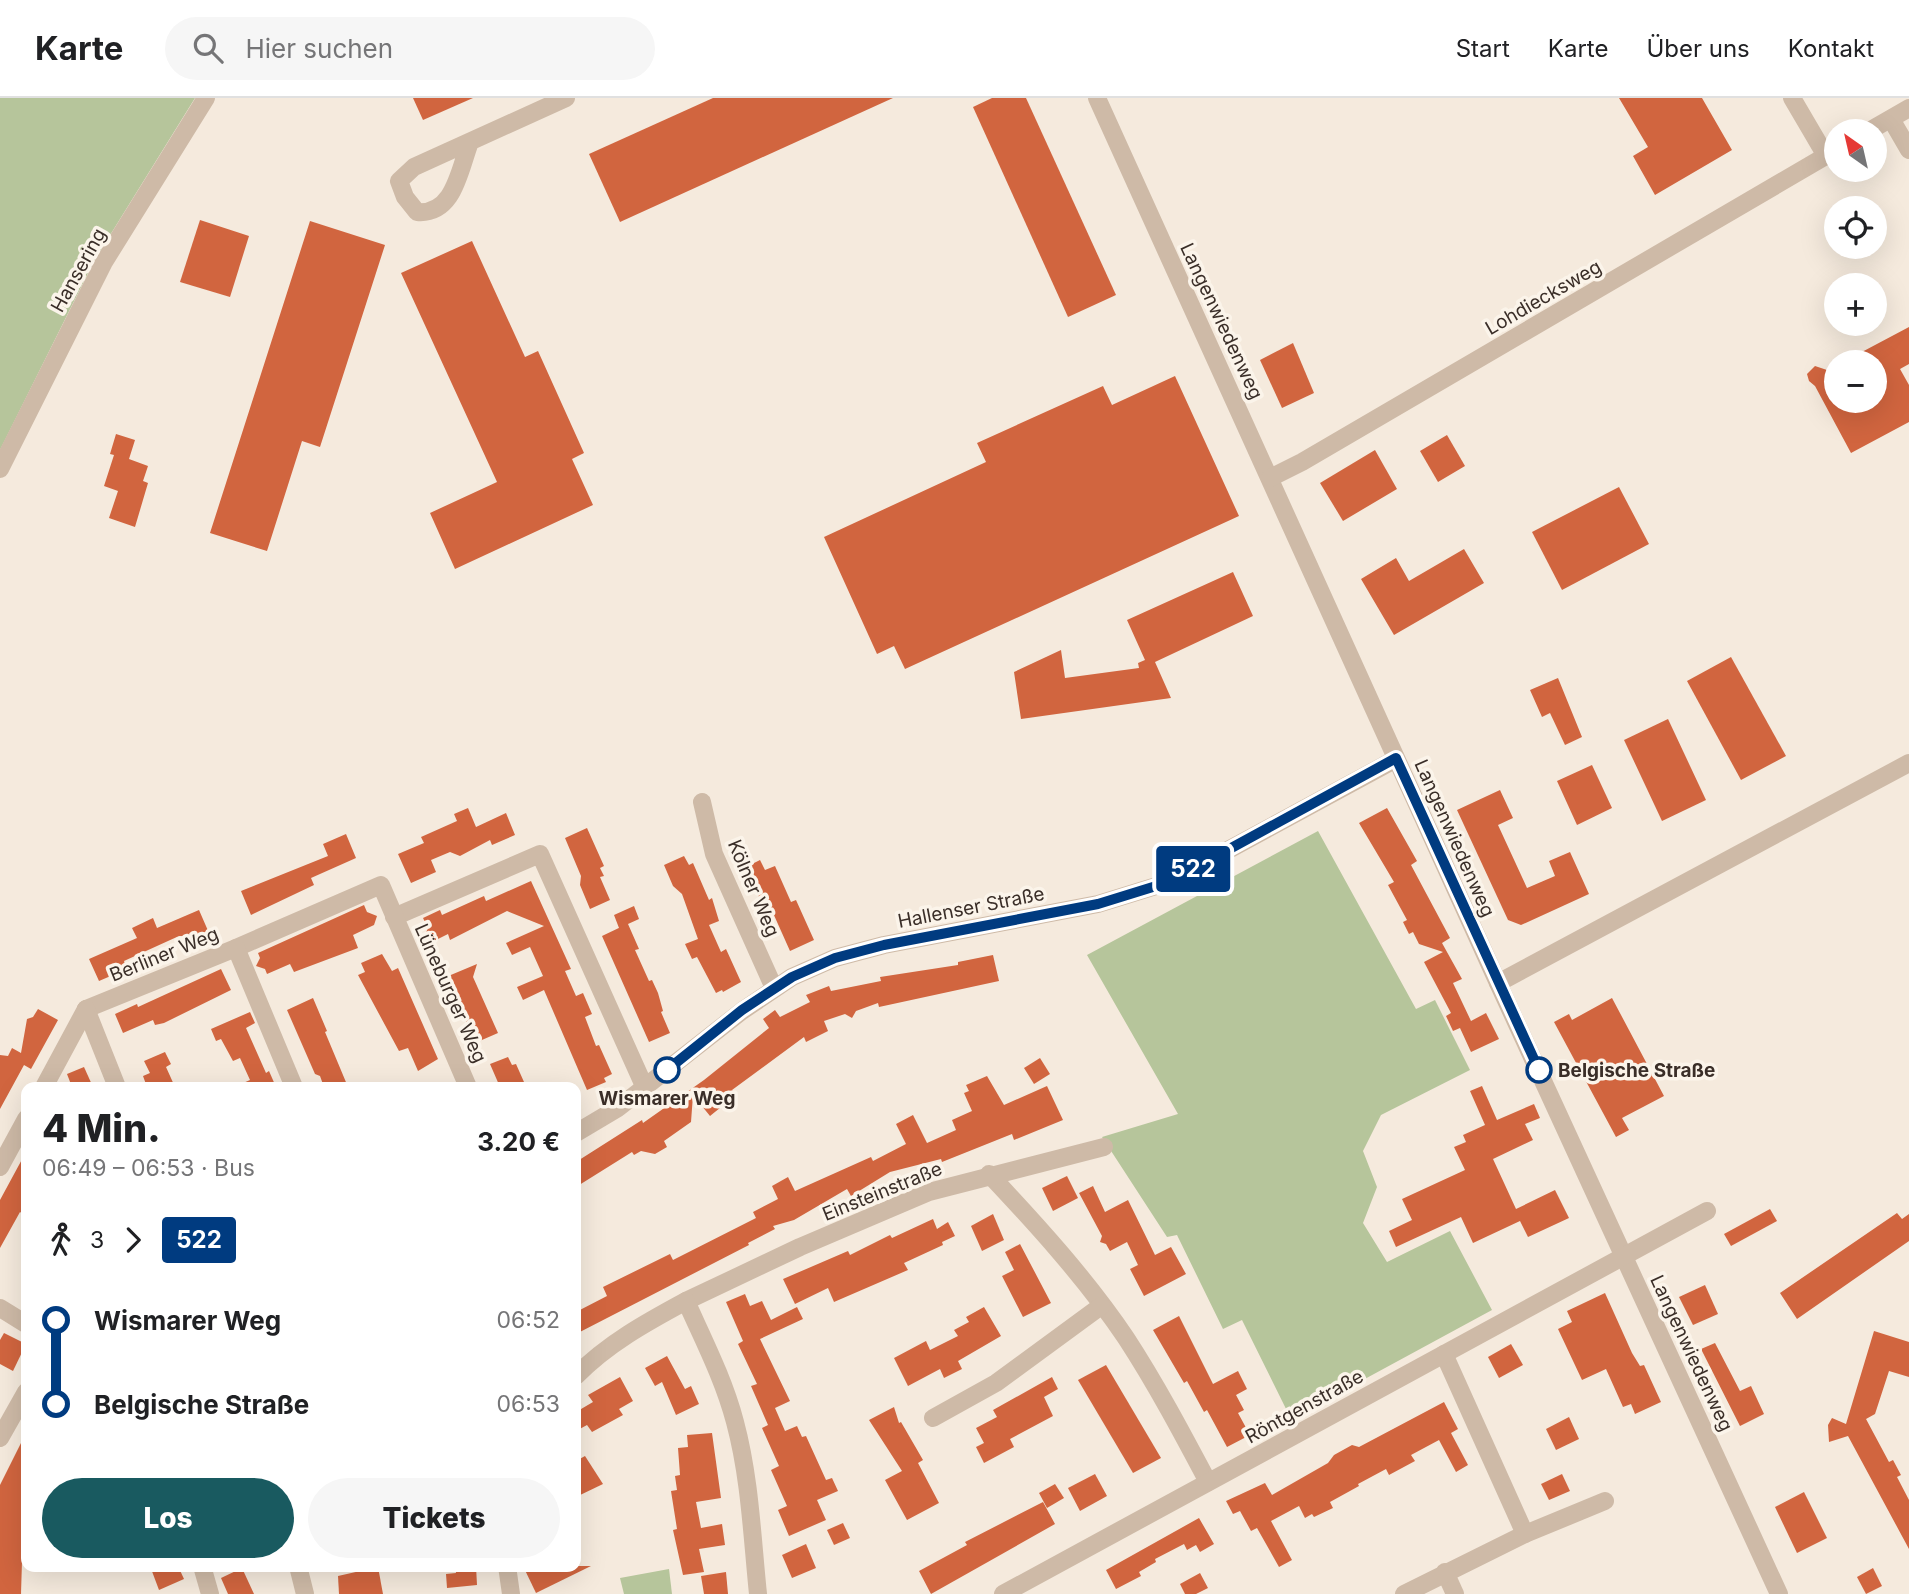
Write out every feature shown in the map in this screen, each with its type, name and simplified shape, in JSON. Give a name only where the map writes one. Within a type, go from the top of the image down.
[{"type":"street","name":"Hansering","points":[[0,469],[104,262],[206,98]]},
{"type":"street","points":[[470,142],[566,98]]},
{"type":"street","name":"Langenwiedenweg","points":[[1097,98],[1498,983],[1779,1594]]},
{"type":"street","points":[[1792,98],[1824,143]]},
{"type":"street","points":[[1887,121],[1909,108]]},
{"type":"street","points":[[1891,119],[1909,150]]},
{"type":"street","name":"Lohdiecksweg","points":[[1270,478],[1824,157]]},
{"type":"street","name":"Hallenser Straße","points":[[581,1130],[645,1088],[774,988],[835,958],[884,945],[1098,904],[1169,882],[1396,758]]},
{"type":"street","points":[[1498,983],[1909,763]]},
{"type":"street","name":"Kölner Weg","points":[[702,802],[714,854],[774,988]]},
{"type":"street","points":[[394,916],[540,854],[645,1088]]},
{"type":"street","name":"Lüneburger Weg","points":[[236,948],[381,885],[466,1082]]},
{"type":"street","name":"Berliner Weg","points":[[86,1009],[236,948],[292,1082]]},
{"type":"street","points":[[47,1082],[86,1009]]},
{"type":"street","points":[[86,1009],[115,1082]]},
{"type":"street","points":[[0,1167],[21,1128]]},
{"type":"street","name":"Einsteinstraße","points":[[581,1371],[621,1339],[686,1301],[800,1247],[929,1192],[989,1174],[1104,1147]]},
{"type":"street","points":[[989,1174],[1029,1216],[1101,1306],[1158,1389],[1208,1482]]},
{"type":"street","name":"Röntgenstraße","points":[[1003,1594],[1707,1211]]},
{"type":"street","points":[[686,1301],[725,1387],[735,1422],[748,1484],[758,1594]]},
{"type":"street","points":[[933,1418],[996,1383],[1101,1306]]},
{"type":"street","points":[[0,1308],[21,1321]]},
{"type":"street","points":[[1444,1354],[1525,1534]]},
{"type":"street","points":[[0,1438],[21,1404]]},
{"type":"street","points":[[1404,1594],[1525,1534],[1605,1501]]},
{"type":"street","points":[[204,1572],[209,1594]]},
{"type":"street","points":[[300,1572],[305,1594]]},
{"type":"street","points":[[508,1572],[511,1594]]},
{"type":"street","points":[[1445,1572],[1455,1594]]},
{"type":"green space","points":[[0,98],[195,98],[94,261],[0,450]]},
{"type":"green space","points":[[1318,831],[1416,1009],[1435,1000],[1470,1070],[1381,1115],[1363,1151],[1377,1187],[1363,1223],[1387,1262],[1450,1231],[1492,1310],[1291,1419],[1242,1320],[1223,1329],[1177,1235],[1167,1237],[1102,1137],[1178,1114],[1087,955]]},
{"type":"green space","points":[[669,1569],[672,1594],[624,1594],[620,1578]]},
{"type":"building","points":[[413,98],[473,98],[423,120]]},
{"type":"building","points":[[713,98],[893,98],[620,222],[589,154]]},
{"type":"building","points":[[992,98],[1026,98],[1116,295],[1068,317],[973,107]]},
{"type":"building","points":[[1619,98],[1702,98],[1732,150],[1655,195],[1633,156],[1648,147]]},
{"type":"building","points":[[200,220],[249,236],[230,297],[180,282]]},
{"type":"building","points":[[310,221],[385,245],[320,447],[302,441],[267,551],[210,533]]},
{"type":"building","points":[[472,241],[525,357],[538,351],[584,453],[572,459],[593,505],[455,569],[430,513],[497,482],[401,273]]},
{"type":"building","points":[[1909,327],[1909,364],[1900,369],[1909,385],[1909,422],[1851,453],[1830,413],[1887,413],[1887,350],[1866,350]]},
{"type":"building","points":[[1293,343],[1314,393],[1282,408],[1260,360]]},
{"type":"building","points":[[1815,366],[1824,369],[1824,403],[1807,374]]},
{"type":"building","points":[[1175,376],[1239,516],[905,669],[894,646],[877,654],[824,537],[986,462],[977,443],[1103,386],[1112,405]]},
{"type":"building","points":[[116,434],[135,440],[129,459],[148,466],[143,481],[148,483],[135,527],[109,518],[118,491],[104,486],[114,455],[110,454]]},
{"type":"building","points":[[1447,435],[1465,466],[1438,482],[1420,451]]},
{"type":"building","points":[[1375,450],[1397,489],[1343,521],[1320,483]]},
{"type":"building","points":[[1619,487],[1649,544],[1562,590],[1532,532]]},
{"type":"building","points":[[1464,549],[1484,583],[1394,635],[1361,579],[1396,558],[1409,581]]},
{"type":"building","points":[[1233,572],[1253,616],[1155,662],[1171,698],[1021,719],[1014,672],[1061,650],[1065,678],[1139,668],[1138,663],[1145,660],[1127,620]]},
{"type":"building","points":[[1731,657],[1786,756],[1741,780],[1687,681]]},
{"type":"building","points":[[1558,678],[1582,737],[1565,745],[1550,713],[1542,717],[1530,690]]},
{"type":"building","points":[[1668,719],[1706,800],[1662,821],[1624,740]]},
{"type":"building","points":[[1592,765],[1612,808],[1577,825],[1557,781]]},
{"type":"building","points":[[1500,790],[1513,818],[1498,825],[1527,888],[1555,876],[1549,861],[1570,852],[1589,894],[1521,925],[1508,920],[1457,810]]},
{"type":"building","points":[[468,808],[476,827],[506,813],[515,835],[492,845],[490,840],[460,856],[450,852],[431,860],[436,872],[411,883],[398,854],[424,843],[421,837],[457,821],[454,814]]},
{"type":"building","points":[[1387,808],[1417,861],[1411,865],[1450,938],[1442,943],[1462,979],[1453,983],[1471,1021],[1486,1013],[1499,1039],[1471,1052],[1460,1028],[1453,1031],[1446,1016],[1451,1013],[1424,962],[1443,952],[1419,944],[1413,932],[1409,934],[1403,922],[1407,920],[1388,885],[1394,882],[1359,823]]},
{"type":"building","points":[[587,828],[604,866],[600,868],[604,876],[600,877],[610,900],[590,909],[580,885],[581,876],[565,838]]},
{"type":"building","points":[[346,834],[356,858],[311,878],[314,885],[251,915],[241,891],[328,856],[323,844]]},
{"type":"building","points":[[684,856],[689,865],[693,863],[709,900],[712,898],[719,921],[709,925],[721,952],[726,949],[741,982],[723,992],[722,990],[716,993],[697,957],[692,959],[685,944],[698,939],[682,894],[673,886],[664,865]]},
{"type":"building","points":[[760,860],[765,870],[775,866],[791,902],[796,900],[814,940],[790,951],[765,895],[759,897],[746,867]]},
{"type":"building","points":[[531,881],[571,969],[565,971],[576,996],[583,993],[592,1014],[585,1017],[596,1046],[599,1045],[612,1074],[604,1078],[606,1082],[587,1090],[544,990],[523,1000],[517,987],[543,976],[530,947],[512,955],[506,943],[544,926],[507,911],[450,940],[448,934],[434,941],[424,937],[428,928],[423,918],[440,910],[442,915],[484,896],[486,901]]},
{"type":"building","points":[[364,905],[367,912],[377,916],[374,925],[353,935],[358,948],[294,972],[290,964],[267,974],[265,969],[256,966],[260,958],[258,953]]},
{"type":"building","points":[[634,906],[639,919],[628,924],[639,949],[635,950],[649,981],[652,980],[658,993],[663,1011],[661,1012],[670,1033],[649,1042],[602,936],[619,928],[614,915]]},
{"type":"building","points":[[199,910],[209,933],[186,943],[183,936],[179,936],[124,961],[127,969],[99,981],[89,959],[137,938],[132,928],[153,918],[157,928]]},
{"type":"building","points":[[382,954],[392,971],[398,968],[438,1059],[418,1071],[408,1048],[399,1051],[358,975],[365,972],[361,963]]},
{"type":"building","points":[[993,955],[999,981],[879,1007],[878,1003],[856,1011],[852,1018],[845,1014],[824,1021],[828,1031],[806,1042],[804,1037],[732,1090],[736,1095],[710,1116],[693,1095],[691,1122],[664,1141],[667,1147],[655,1154],[641,1151],[634,1155],[632,1152],[581,1184],[581,1159],[642,1120],[643,1123],[704,1080],[769,1028],[763,1019],[775,1010],[780,1017],[810,1002],[806,995],[829,986],[831,991],[881,981],[880,977],[958,965],[958,962]]},
{"type":"building","points":[[477,964],[473,977],[498,1033],[475,1043],[463,1014],[459,1015],[452,1000],[456,999],[446,977]]},
{"type":"building","points":[[221,969],[231,990],[164,1023],[155,1025],[153,1020],[123,1033],[115,1014],[137,1004],[138,1007]]},
{"type":"building","points":[[313,998],[346,1082],[322,1082],[320,1076],[315,1074],[287,1010]]},
{"type":"building","points":[[1612,998],[1664,1096],[1622,1118],[1629,1130],[1616,1137],[1554,1022],[1569,1014],[1572,1020]]},
{"type":"building","points":[[38,1009],[58,1020],[31,1069],[24,1065],[0,1109],[0,1055],[8,1056],[12,1048],[21,1053],[27,1019],[33,1017]]},
{"type":"building","points":[[250,1012],[255,1023],[246,1028],[266,1073],[269,1071],[274,1082],[245,1082],[250,1080],[240,1058],[233,1061],[221,1039],[216,1041],[211,1029]]},
{"type":"building","points":[[165,1052],[171,1064],[166,1067],[173,1082],[145,1082],[143,1076],[150,1073],[144,1061]]},
{"type":"building","points":[[508,1057],[512,1065],[516,1064],[524,1082],[498,1082],[490,1064]]},
{"type":"building","points":[[1040,1058],[1050,1074],[1034,1084],[1024,1068]]},
{"type":"building","points":[[84,1067],[91,1082],[70,1082],[67,1074]]},
{"type":"building","points":[[987,1076],[1004,1105],[1047,1086],[1063,1120],[1014,1140],[1012,1134],[942,1162],[941,1159],[890,1172],[851,1196],[847,1189],[794,1220],[773,1226],[775,1229],[748,1243],[749,1245],[581,1331],[581,1309],[607,1296],[603,1287],[670,1254],[673,1260],[756,1218],[753,1212],[778,1199],[772,1186],[788,1177],[795,1191],[871,1157],[873,1161],[906,1144],[896,1124],[913,1115],[927,1143],[956,1130],[952,1120],[972,1111],[964,1093],[969,1091],[966,1085]]},
{"type":"building","points":[[1482,1086],[1497,1120],[1534,1104],[1540,1118],[1525,1124],[1533,1140],[1493,1159],[1516,1209],[1555,1190],[1569,1218],[1528,1237],[1520,1221],[1473,1243],[1461,1217],[1396,1247],[1389,1231],[1412,1220],[1402,1199],[1465,1170],[1454,1147],[1466,1142],[1463,1135],[1485,1125],[1470,1091]]},
{"type":"building","points":[[21,1161],[21,1213],[0,1248],[0,1200]]},
{"type":"building","points":[[1067,1176],[1078,1198],[1053,1211],[1042,1188]]},
{"type":"building","points":[[1093,1186],[1105,1212],[1128,1200],[1155,1255],[1171,1247],[1186,1274],[1144,1296],[1130,1269],[1138,1265],[1127,1242],[1110,1251],[1106,1244],[1100,1242],[1102,1236],[1079,1193]]},
{"type":"building","points":[[1770,1209],[1777,1221],[1731,1246],[1724,1234]]},
{"type":"building","points":[[1897,1213],[1902,1219],[1909,1214],[1909,1241],[1797,1319],[1780,1293]]},
{"type":"building","points":[[993,1214],[1004,1240],[982,1251],[971,1226]]},
{"type":"building","points":[[933,1219],[937,1229],[948,1222],[955,1236],[942,1242],[943,1245],[904,1263],[908,1270],[834,1302],[828,1288],[795,1304],[783,1279],[848,1251],[850,1255],[890,1235],[892,1238]]},
{"type":"building","points":[[1020,1244],[1051,1303],[1023,1317],[1002,1276],[1014,1270],[1005,1252]]},
{"type":"building","points":[[1705,1285],[1718,1314],[1693,1325],[1679,1297]]},
{"type":"building","points":[[1605,1293],[1632,1353],[1640,1366],[1644,1365],[1661,1402],[1635,1414],[1631,1404],[1623,1407],[1606,1369],[1582,1380],[1558,1329],[1572,1322],[1567,1311]]},
{"type":"building","points":[[745,1294],[750,1306],[762,1301],[771,1320],[797,1307],[803,1319],[760,1339],[790,1401],[775,1408],[785,1431],[797,1426],[802,1437],[806,1436],[826,1480],[832,1478],[838,1491],[817,1500],[826,1520],[789,1536],[778,1510],[787,1506],[771,1470],[779,1466],[762,1428],[768,1425],[751,1386],[757,1384],[738,1344],[743,1341],[726,1302]]},
{"type":"building","points":[[984,1307],[1001,1336],[958,1361],[962,1369],[944,1378],[940,1369],[908,1386],[894,1358],[926,1341],[930,1350],[958,1336],[954,1330],[969,1322],[966,1317]]},
{"type":"building","points":[[1179,1316],[1213,1384],[1238,1371],[1247,1389],[1236,1395],[1244,1410],[1238,1413],[1250,1435],[1227,1447],[1207,1410],[1204,1412],[1187,1381],[1184,1383],[1153,1330]]},
{"type":"building","points":[[1874,1331],[1909,1342],[1909,1377],[1889,1371],[1875,1414],[1866,1419],[1889,1462],[1893,1460],[1901,1475],[1897,1477],[1909,1500],[1909,1549],[1848,1436],[1829,1442],[1828,1425],[1832,1418],[1846,1424]]},
{"type":"building","points":[[4,1333],[21,1342],[21,1354],[13,1371],[0,1364],[0,1340]]},
{"type":"building","points":[[1715,1343],[1740,1391],[1751,1386],[1764,1414],[1740,1426],[1701,1349]]},
{"type":"building","points":[[1511,1344],[1523,1365],[1499,1378],[1488,1357]]},
{"type":"building","points":[[667,1356],[685,1389],[691,1386],[699,1404],[676,1415],[662,1382],[655,1386],[645,1368]]},
{"type":"building","points":[[1106,1365],[1161,1458],[1133,1473],[1078,1380]]},
{"type":"building","points":[[620,1377],[633,1401],[619,1409],[623,1415],[592,1432],[587,1425],[581,1428],[581,1409],[593,1402],[588,1395]]},
{"type":"building","points":[[1052,1377],[1058,1389],[1044,1397],[1053,1416],[1010,1439],[1014,1447],[984,1463],[976,1447],[984,1443],[976,1428],[997,1417],[993,1410]]},
{"type":"building","points":[[1444,1402],[1458,1429],[1451,1433],[1468,1465],[1456,1472],[1439,1440],[1411,1455],[1415,1461],[1389,1475],[1386,1469],[1358,1484],[1359,1486],[1330,1502],[1333,1508],[1305,1518],[1299,1506],[1271,1521],[1292,1560],[1279,1567],[1257,1528],[1251,1531],[1240,1511],[1233,1514],[1226,1501],[1265,1483],[1272,1495],[1328,1463],[1334,1455],[1352,1445],[1359,1447]]},
{"type":"building","points":[[894,1407],[899,1423],[901,1422],[923,1460],[918,1463],[939,1503],[907,1520],[885,1480],[902,1471],[869,1420]]},
{"type":"building","points":[[1569,1417],[1579,1439],[1556,1450],[1546,1429]]},
{"type":"building","points":[[712,1433],[721,1498],[696,1502],[701,1528],[722,1524],[725,1545],[699,1549],[704,1572],[683,1575],[673,1530],[677,1529],[671,1491],[677,1490],[675,1476],[680,1475],[678,1448],[688,1447],[687,1435]]},
{"type":"building","points":[[21,1443],[21,1594],[0,1594],[0,1485]]},
{"type":"building","points":[[585,1456],[603,1484],[581,1495],[581,1458]]},
{"type":"building","points":[[1095,1474],[1107,1496],[1080,1511],[1068,1488]]},
{"type":"building","points":[[1562,1474],[1570,1491],[1549,1500],[1541,1484]]},
{"type":"building","points":[[1055,1484],[1064,1498],[1047,1508],[1039,1493]]},
{"type":"building","points":[[1804,1492],[1827,1538],[1797,1553],[1775,1507]]},
{"type":"building","points":[[1043,1502],[1055,1524],[931,1594],[919,1571],[967,1545],[965,1542]]},
{"type":"building","points":[[1199,1518],[1214,1544],[1200,1552],[1196,1545],[1187,1550],[1184,1544],[1155,1559],[1156,1562],[1139,1572],[1141,1576],[1116,1589],[1106,1570]]},
{"type":"building","points":[[843,1523],[850,1538],[834,1545],[827,1530]]},
{"type":"building","points":[[806,1544],[816,1568],[792,1578],[782,1555]]},
{"type":"building","points":[[1873,1568],[1882,1586],[1866,1594],[1857,1577]]},
{"type":"building","points":[[152,1572],[181,1572],[184,1579],[159,1590]]},
{"type":"building","points":[[234,1572],[244,1572],[254,1594],[228,1594],[221,1578]]},
{"type":"building","points":[[356,1572],[379,1572],[383,1594],[339,1594],[338,1576]]},
{"type":"building","points":[[476,1572],[477,1585],[447,1588],[446,1574]]},
{"type":"building","points":[[526,1572],[579,1572],[536,1593]]},
{"type":"building","points":[[726,1572],[728,1594],[704,1594],[701,1576]]},
{"type":"building","points":[[1200,1573],[1208,1588],[1196,1594],[1185,1594],[1180,1584]]},
{"type":"bus line","name":"522","points":[[667,1070],[774,988],[835,958],[884,945],[1098,904],[1169,882],[1396,758],[1539,1070]]},
{"type":"place","name":"Wismarer Weg","points":[[667,1070]]},
{"type":"place","name":"Belgische Straße","points":[[1539,1070]]}]
